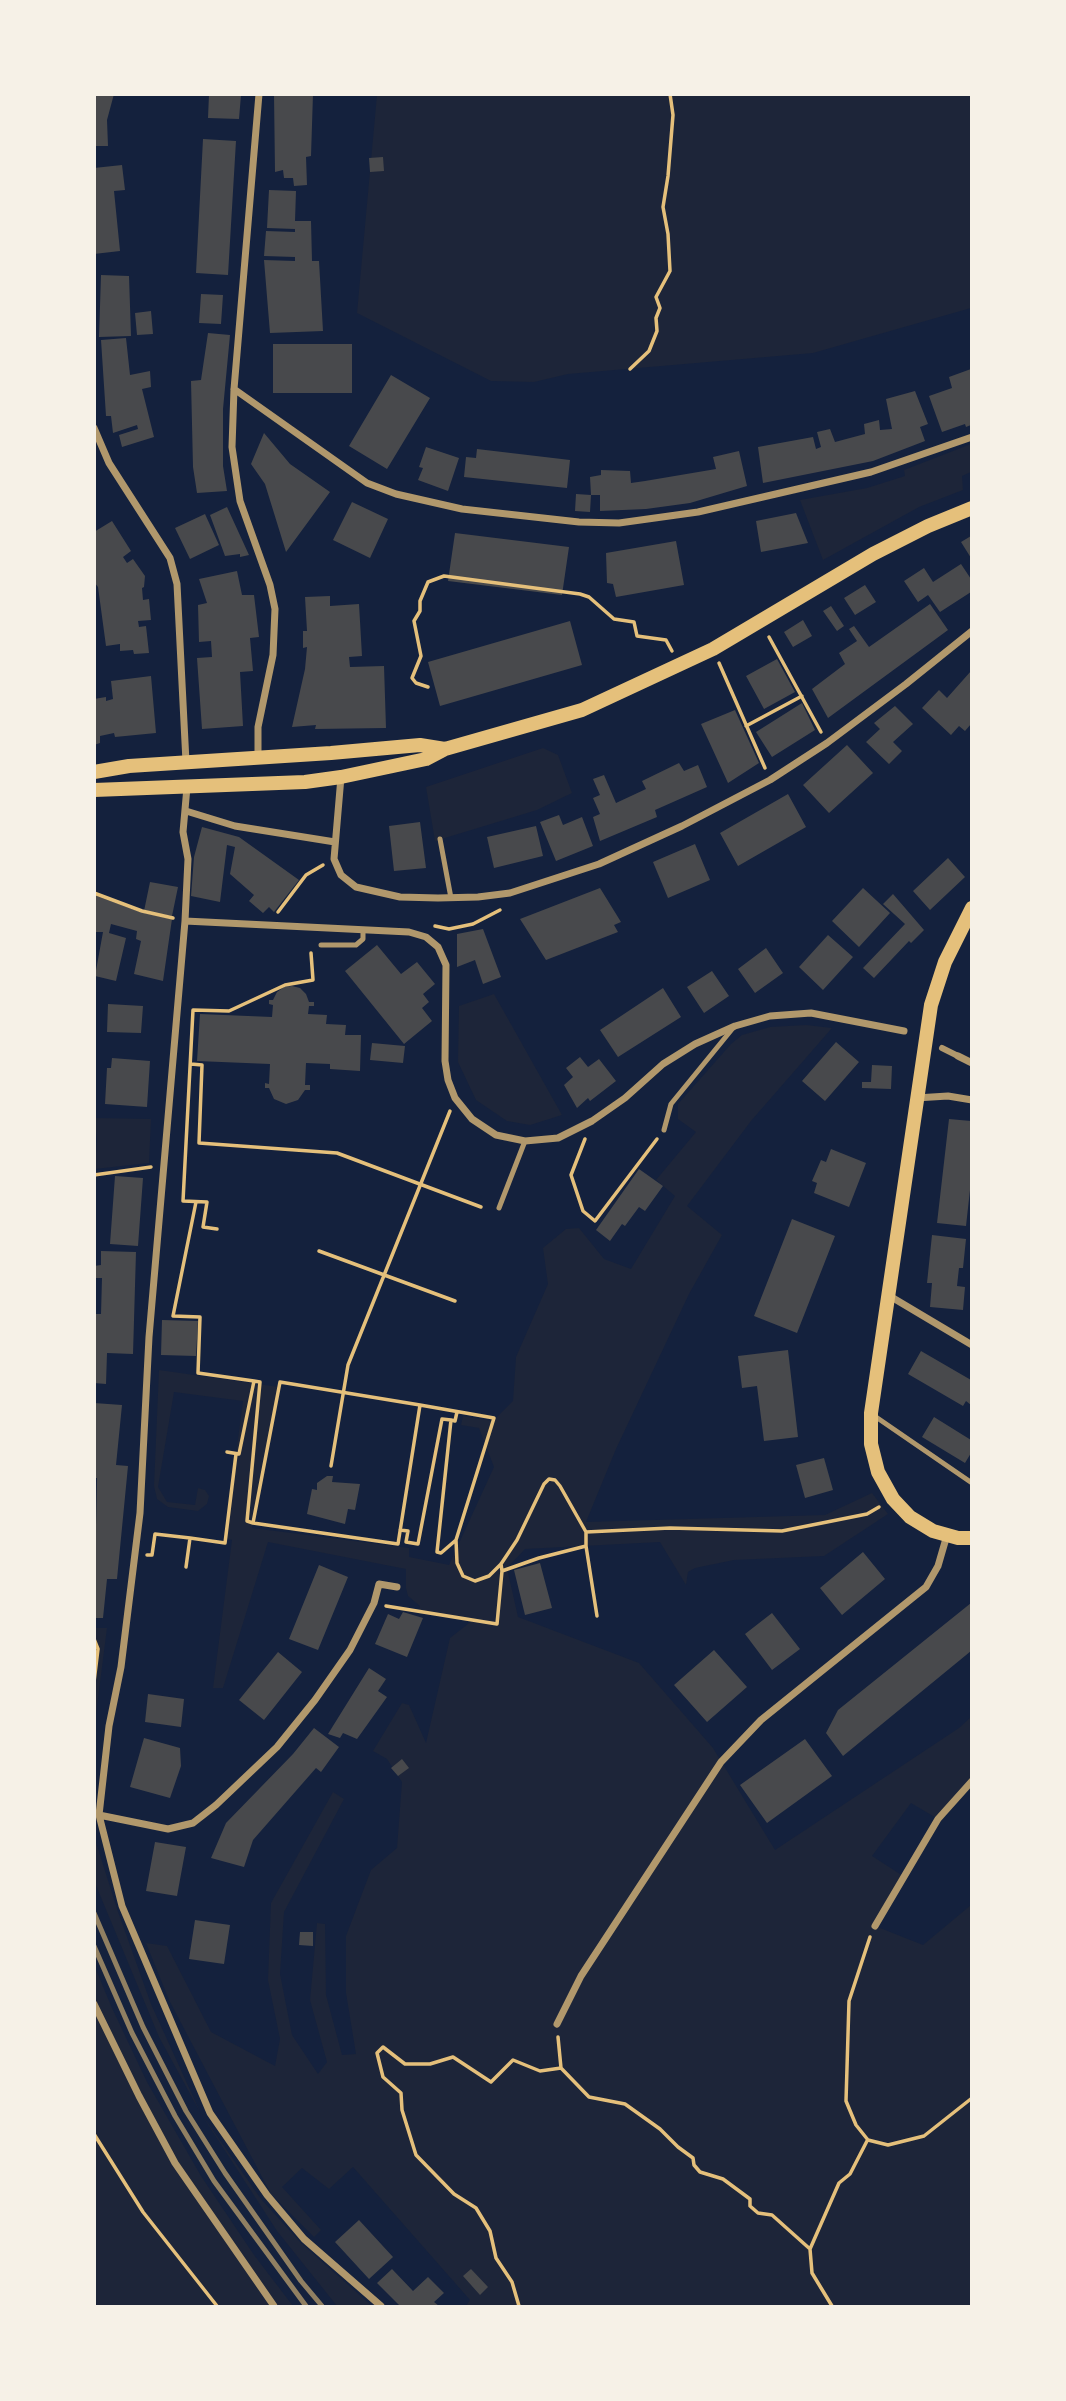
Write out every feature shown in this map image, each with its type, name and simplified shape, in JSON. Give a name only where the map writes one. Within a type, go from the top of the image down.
[{"type":"main road","points":[[94,790],[258,784],[341,777],[426,759],[445,750],[582,710],[713,649],[873,554],[971,508]]},
{"type":"main road","points":[[94,772],[129,766],[420,745],[445,750]]},
{"type":"main road","points":[[258,758],[258,784]]},
{"type":"main road","points":[[186,762],[187,787]]},
{"type":"main road","points":[[971,908],[945,962],[930,1005],[871,1413],[873,1453],[878,1472],[893,1499],[911,1517],[933,1531],[971,1538]]},
{"type":"street","points":[[258,758],[258,726],[274,655],[275,609],[270,585],[240,501],[232,447],[234,389],[259,94]]},
{"type":"street","points":[[234,389],[367,483],[386,491],[462,509],[579,522],[620,523],[698,512],[871,472],[971,437]]},
{"type":"street","points":[[94,428],[109,463],[170,558],[177,584],[186,762]]},
{"type":"street","points":[[341,777],[334,859],[341,875],[356,887],[400,897],[451,898],[510,893],[599,864],[682,827],[770,780],[827,743],[971,631]]},
{"type":"street","points":[[187,787],[183,832],[188,859],[185,921],[149,1337],[140,1513],[99,1815],[122,1906],[210,2113],[267,2195],[304,2239],[381,2306]]},
{"type":"street","points":[[186,811],[235,826],[335,842]]},
{"type":"street","points":[[185,921],[408,932],[426,937],[439,947],[446,965],[445,1061],[455,1098],[472,1119],[496,1135],[525,1141],[558,1138],[592,1121],[625,1098],[663,1064],[695,1044],[735,1026],[770,1016],[811,1013],[904,1031]]},
{"type":"street","points":[[942,1048],[971,1063]]},
{"type":"street","points":[[916,1098],[948,1097],[971,1100]]},
{"type":"street","points":[[888,1294],[971,1345]]},
{"type":"street","points":[[557,2024],[580,1976],[721,1762],[761,1720],[926,1587],[938,1566],[947,1535]]},
{"type":"street","points":[[99,1815],[168,1829],[193,1823],[277,1747],[315,1700],[349,1650],[374,1603],[379,1584],[397,1587]]},
{"type":"street","points":[[874,1926],[937,1819],[971,1780]]},
{"type":"street","points":[[94,2004],[175,2163],[274,2306]]},
{"type":"lane","points":[[440,839],[451,898]]},
{"type":"lane","points":[[321,945],[356,945],[362,939],[363,930]]},
{"type":"lane","points":[[664,1130],[671,1104],[735,1026]]},
{"type":"lane","points":[[499,1209],[525,1141]]},
{"type":"lane","points":[[871,1413],[971,1483]]},
{"type":"path","points":[[630,369],[649,351],[657,331],[656,318],[660,307],[656,297],[670,271],[663,207],[673,116],[670,94]]},
{"type":"path","points":[[428,687],[416,683],[412,678],[421,656],[414,621],[420,611],[419,601],[428,582],[444,576],[589,597],[614,619],[635,622],[637,636],[666,640],[679,666]]},
{"type":"path","points":[[761,621],[827,743]]},
{"type":"path","points":[[713,649],[770,780]]},
{"type":"path","points":[[746,726],[802,696]]},
{"type":"path","points":[[268,924],[306,875],[334,859]]},
{"type":"path","points":[[94,893],[142,911],[167,917]]},
{"type":"path","points":[[431,926],[449,929],[473,924],[498,912],[510,893]]},
{"type":"path","points":[[217,1229],[204,1227],[208,1202],[183,1201],[193,1010],[229,1011],[285,985],[313,980],[311,946],[321,945]]},
{"type":"path","points":[[191,1064],[202,1065],[199,1143],[337,1153],[481,1207]]},
{"type":"path","points":[[331,1466],[348,1365],[455,1098]]},
{"type":"path","points":[[592,1121],[571,1175],[583,1211],[595,1221],[664,1130]]},
{"type":"path","points":[[94,1175],[148,1168]]},
{"type":"path","points":[[195,1202],[173,1316],[200,1317],[198,1373],[260,1382],[247,1521],[398,1544],[420,1405]]},
{"type":"path","points":[[319,1251],[455,1301]]},
{"type":"path","points":[[152,1555],[155,1534],[225,1543],[236,1454],[239,1454],[254,1381]]},
{"type":"path","points":[[253,1522],[280,1382],[494,1418],[456,1540],[457,1563],[463,1576],[475,1581],[489,1576],[501,1564],[517,1540],[544,1484],[549,1479],[555,1480],[586,1532],[597,1616]]},
{"type":"path","points":[[400,1530],[408,1531],[406,1542],[418,1544],[442,1419],[455,1421],[457,1412]]},
{"type":"path","points":[[451,1420],[437,1552],[442,1553],[456,1540]]},
{"type":"path","points":[[227,1452],[236,1454]]},
{"type":"path","points":[[586,1532],[670,1528],[782,1531],[867,1514],[893,1499]]},
{"type":"path","points":[[186,1567],[190,1538]]},
{"type":"path","points":[[502,1571],[586,1546]]},
{"type":"path","points":[[374,1603],[497,1624],[501,1564]]},
{"type":"path","points":[[94,1639],[98,1649],[94,1682]]},
{"type":"path","points":[[874,1926],[849,2001],[846,2101],[856,2125],[868,2140],[888,2145],[924,2136],[971,2098]]},
{"type":"path","points":[[557,2024],[561,2068],[589,2097],[625,2104],[693,2158],[694,2165],[700,2172],[723,2179],[750,2199],[750,2206],[758,2213],[772,2215],[810,2249]]},
{"type":"path","points":[[519,2306],[512,2282],[496,2258],[490,2231],[475,2208],[454,2194],[416,2155],[402,2110],[401,2093],[383,2077],[377,2053],[383,2047],[405,2064],[430,2064],[453,2057],[491,2082],[513,2060],[540,2071],[561,2068]]},
{"type":"path","points":[[971,2125],[971,2143]]},
{"type":"path","points":[[94,2134],[143,2212],[216,2306]]},
{"type":"path","points":[[832,2306],[812,2273],[810,2249],[839,2183],[850,2174],[868,2140]]},
{"type":"shaded area","points":[[377,95],[971,95],[971,308],[813,353],[568,374],[534,382],[491,381],[357,313]]},
{"type":"shaded area","points":[[971,444],[971,472],[962,476],[963,490],[919,507],[823,560],[800,500],[867,488],[905,476],[904,470]]},
{"type":"shaded area","points":[[543,748],[558,755],[572,793],[537,810],[435,841],[426,787]]},
{"type":"shaded area","points":[[494,994],[562,1115],[530,1125],[507,1121],[476,1100],[458,1062],[459,1006]]},
{"type":"shaded area","points":[[806,1025],[832,1028],[751,1121],[687,1206],[722,1235],[689,1294],[616,1449],[586,1522],[825,1515],[872,1493],[888,1514],[824,1556],[734,1560],[695,1568],[688,1572],[686,1585],[660,1542],[525,1549],[507,1568],[518,1617],[639,1663],[713,1748],[775,1850],[959,1728],[971,1717],[971,1781],[938,1819],[911,1803],[872,1856],[903,1876],[875,1926],[923,1945],[971,1905],[971,2306],[466,2306],[470,2300],[353,2167],[329,2189],[302,2168],[282,2187],[321,2230],[314,2237],[271,2194],[169,2000],[146,1943],[167,1946],[211,2032],[275,2066],[280,2039],[268,1980],[271,1903],[333,1792],[344,1799],[284,1912],[280,1974],[292,2035],[318,2074],[327,2062],[310,2000],[317,1923],[325,1924],[326,1995],[342,2055],[356,2054],[346,1993],[346,1936],[371,1870],[397,1848],[402,1782],[387,1759],[373,1751],[402,1703],[409,1705],[426,1743],[450,1638],[473,1620],[419,1612],[420,1606],[408,1596],[406,1569],[268,1542],[223,1688],[213,1688],[232,1540],[225,1538],[243,1401],[174,1392],[158,1487],[167,1502],[195,1505],[198,1488],[205,1490],[209,1496],[207,1504],[198,1511],[168,1507],[157,1499],[154,1486],[159,1370],[279,1387],[252,1528],[409,1548],[409,1557],[449,1565],[494,1467],[479,1428],[461,1425],[463,1416],[493,1421],[513,1401],[516,1357],[548,1284],[543,1248],[566,1229],[579,1228],[604,1259],[631,1269],[675,1196],[656,1180],[696,1132],[678,1119],[678,1104],[742,1035],[770,1027]]},
{"type":"shaded area","points":[[94,1118],[151,1119],[149,1163],[95,1169],[97,1139]]},
{"type":"shaded area","points":[[95,1628],[107,1628],[95,1722]]},
{"type":"shaded area","points":[[94,1836],[151,2004],[200,2112],[159,2037],[95,1883]]},
{"type":"shaded area","points":[[94,1965],[147,2082],[201,2176],[254,2255],[293,2306],[95,2306]]},
{"type":"shaded area","points":[[200,2112],[261,2199],[301,2243],[372,2306],[337,2306],[277,2231]]},
{"type":"building","points":[[94,94],[114,94],[107,120],[108,146],[94,146]]},
{"type":"building","points":[[209,94],[241,95],[239,119],[208,118]]},
{"type":"building","points":[[274,94],[313,94],[311,156],[306,157],[307,185],[294,186],[293,178],[284,178],[283,170],[275,172]]},
{"type":"building","points":[[203,139],[236,141],[228,275],[196,273]]},
{"type":"building","points":[[383,157],[384,171],[370,172],[369,158]]},
{"type":"building","points":[[122,165],[125,190],[114,191],[120,251],[94,254],[94,168]]},
{"type":"building","points":[[269,190],[296,191],[295,221],[311,221],[312,261],[319,261],[323,331],[270,333],[264,260],[295,261],[295,257],[264,256],[266,231],[295,232],[295,229],[267,228]]},
{"type":"building","points":[[101,275],[129,276],[131,336],[99,337]]},
{"type":"building","points":[[201,294],[223,295],[221,324],[199,323]]},
{"type":"building","points":[[151,311],[153,334],[137,335],[135,313]]},
{"type":"building","points":[[208,333],[230,335],[223,409],[223,466],[227,491],[197,493],[193,467],[191,381],[201,380]]},
{"type":"building","points":[[126,338],[130,375],[150,371],[151,387],[142,389],[154,437],[122,447],[119,435],[138,429],[137,425],[113,433],[111,416],[106,416],[101,340]]},
{"type":"building","points":[[273,344],[352,344],[352,393],[273,393]]},
{"type":"building","points":[[971,369],[971,425],[966,427],[965,424],[942,432],[929,396],[952,388],[949,377]]},
{"type":"building","points":[[391,375],[430,398],[387,469],[349,446]]},
{"type":"building","points":[[915,391],[928,424],[920,427],[925,441],[873,461],[763,483],[758,447],[813,437],[816,449],[821,447],[817,432],[830,429],[835,442],[865,434],[864,424],[879,420],[880,430],[892,429],[886,399]]},
{"type":"building","points":[[264,433],[290,464],[330,492],[286,552],[265,484],[251,464]]},
{"type":"building","points":[[426,447],[459,458],[448,491],[418,480]]},
{"type":"building","points":[[477,449],[570,460],[567,488],[464,477],[466,457],[476,458]]},
{"type":"building","points":[[739,451],[747,486],[690,503],[600,511],[600,495],[591,495],[590,477],[601,475],[601,470],[630,471],[631,483],[716,469],[713,457]]},
{"type":"building","points":[[576,494],[591,495],[590,512],[575,511]]},
{"type":"building","points":[[352,502],[388,519],[370,558],[333,540]]},
{"type":"building","points":[[227,507],[249,555],[225,556],[210,515]]},
{"type":"building","points":[[796,513],[808,543],[761,552],[756,521]]},
{"type":"building","points":[[205,514],[219,545],[190,559],[175,528]]},
{"type":"building","points":[[112,521],[131,551],[123,557],[127,563],[133,559],[145,576],[143,600],[149,599],[151,620],[138,621],[139,627],[146,626],[149,653],[120,651],[120,644],[106,646],[98,587],[94,582],[94,532]]},
{"type":"building","points":[[455,533],[569,547],[562,595],[448,581]]},
{"type":"building","points":[[971,536],[971,558],[961,542]]},
{"type":"building","points":[[676,541],[684,585],[616,597],[613,584],[607,583],[606,553]]},
{"type":"building","points":[[961,564],[971,579],[971,592],[940,612],[928,595],[918,602],[904,581],[924,568],[933,582]]},
{"type":"building","points":[[237,571],[242,595],[254,595],[259,637],[250,638],[253,671],[240,672],[243,726],[202,729],[197,658],[212,657],[211,641],[199,642],[198,605],[207,603],[199,579]]},
{"type":"building","points":[[865,585],[876,602],[855,615],[844,598]]},
{"type":"building","points":[[330,596],[330,606],[359,604],[362,656],[349,657],[350,667],[384,666],[386,728],[315,729],[316,725],[292,727],[305,669],[305,597]]},
{"type":"building","points":[[930,604],[948,630],[828,718],[812,689],[845,664],[839,653],[857,641],[849,629],[854,626],[869,647]]},
{"type":"building","points":[[831,606],[844,626],[837,631],[823,611]]},
{"type":"building","points":[[803,620],[812,636],[793,647],[784,632]]},
{"type":"building","points":[[570,621],[582,665],[440,706],[428,662]]},
{"type":"building","points":[[777,659],[795,692],[764,709],[746,676]]},
{"type":"building","points":[[971,671],[971,724],[965,731],[959,726],[951,735],[922,708],[939,690],[947,698]]},
{"type":"building","points":[[151,676],[156,733],[115,737],[114,733],[100,736],[100,743],[94,745],[94,699],[113,699],[111,681]]},
{"type":"building","points":[[802,703],[815,730],[772,757],[756,732]]},
{"type":"building","points":[[895,706],[913,724],[893,742],[902,751],[889,764],[866,742],[880,729],[874,723]]},
{"type":"building","points":[[735,710],[759,763],[728,783],[701,724]]},
{"type":"building","points":[[847,745],[873,773],[829,813],[803,785]]},
{"type":"building","points":[[679,763],[684,771],[698,765],[707,787],[655,810],[657,817],[600,841],[593,817],[600,814],[593,798],[600,795],[593,779],[604,775],[616,803],[646,789],[642,781]]},
{"type":"building","points":[[788,794],[806,827],[738,866],[720,833]]},
{"type":"building","points":[[559,815],[563,825],[582,817],[593,846],[556,861],[540,822]]},
{"type":"building","points":[[420,822],[426,868],[394,871],[389,826]]},
{"type":"building","points":[[536,826],[543,856],[494,868],[487,837]]},
{"type":"building","points":[[202,827],[239,837],[299,880],[274,912],[269,907],[263,913],[249,901],[254,895],[230,874],[235,847],[227,845],[220,902],[191,896],[194,857]]},
{"type":"building","points":[[695,844],[710,880],[668,898],[653,862]]},
{"type":"building","points":[[948,858],[965,877],[930,910],[913,891]]},
{"type":"building","points":[[150,882],[178,887],[172,916],[144,911]]},
{"type":"building","points":[[600,888],[621,922],[614,925],[618,932],[546,960],[520,919]]},
{"type":"building","points":[[863,888],[890,913],[859,947],[832,921]]},
{"type":"building","points":[[893,894],[924,930],[911,943],[909,941],[874,978],[863,968],[905,924],[883,904]]},
{"type":"building","points":[[94,895],[140,912],[172,919],[163,981],[134,974],[141,941],[136,939],[137,931],[111,924],[109,933],[126,938],[116,981],[95,976],[103,932],[95,932]]},
{"type":"building","points":[[483,929],[501,977],[483,984],[475,960],[457,967],[457,934]]},
{"type":"building","points":[[828,935],[853,957],[823,990],[799,967]]},
{"type":"building","points":[[377,945],[401,974],[417,962],[435,984],[423,994],[429,1002],[422,1008],[432,1021],[404,1044],[345,971]]},
{"type":"building","points":[[766,948],[783,973],[755,993],[738,969]]},
{"type":"building","points":[[712,971],[729,996],[704,1013],[687,987]]},
{"type":"building","points":[[284,987],[300,988],[309,1002],[314,1002],[314,1006],[309,1006],[308,1014],[327,1015],[326,1024],[346,1025],[345,1035],[361,1035],[360,1071],[330,1069],[330,1064],[306,1063],[305,1085],[310,1085],[310,1090],[305,1090],[298,1100],[286,1104],[274,1099],[269,1088],[265,1088],[265,1083],[269,1084],[270,1064],[197,1061],[200,1014],[272,1017],[273,1005],[269,1004],[269,1000],[273,1000],[277,992]]},
{"type":"building","points":[[663,988],[681,1017],[618,1057],[600,1030]]},
{"type":"building","points":[[108,1004],[143,1006],[141,1033],[107,1032]]},
{"type":"building","points":[[836,1042],[859,1062],[825,1101],[802,1081]]},
{"type":"building","points":[[372,1043],[405,1046],[403,1063],[370,1060]]},
{"type":"building","points":[[580,1057],[588,1067],[599,1059],[616,1081],[577,1108],[564,1085],[573,1077],[566,1068]]},
{"type":"building","points":[[112,1058],[150,1061],[147,1107],[105,1104],[107,1068],[111,1068]]},
{"type":"building","points":[[872,1065],[892,1066],[891,1089],[862,1088],[862,1082],[871,1082]]},
{"type":"building","points":[[949,1119],[971,1121],[971,1181],[966,1226],[937,1223]]},
{"type":"building","points":[[831,1149],[866,1163],[849,1207],[814,1193],[817,1183],[812,1181],[821,1160],[826,1162]]},
{"type":"building","points":[[639,1169],[663,1186],[645,1211],[639,1207],[610,1241],[596,1230]]},
{"type":"building","points":[[115,1176],[143,1178],[138,1246],[110,1244]]},
{"type":"building","points":[[792,1219],[835,1236],[797,1333],[754,1316]]},
{"type":"building","points":[[932,1235],[966,1239],[963,1268],[959,1268],[957,1286],[965,1287],[963,1310],[930,1307],[932,1283],[927,1283]]},
{"type":"building","points":[[101,1251],[136,1252],[133,1354],[107,1353],[106,1384],[94,1383],[94,1314],[101,1314],[102,1278],[94,1278],[94,1266],[101,1265]]},
{"type":"building","points":[[162,1320],[198,1321],[196,1356],[161,1355]]},
{"type":"building","points":[[788,1350],[798,1437],[764,1441],[757,1386],[742,1388],[738,1356]]},
{"type":"building","points":[[921,1351],[971,1380],[971,1405],[966,1401],[963,1406],[908,1374]]},
{"type":"building","points":[[94,1403],[122,1405],[116,1465],[128,1466],[117,1579],[107,1579],[103,1618],[94,1618],[97,1478],[94,1478]]},
{"type":"building","points":[[934,1417],[971,1440],[971,1453],[965,1463],[922,1437]]},
{"type":"building","points":[[824,1458],[833,1490],[805,1498],[796,1465]]},
{"type":"building","points":[[327,1476],[333,1476],[332,1482],[360,1484],[355,1510],[348,1509],[345,1524],[307,1514],[312,1489],[317,1490],[317,1483]]},
{"type":"building","points":[[863,1552],[885,1579],[842,1615],[820,1588]]},
{"type":"building","points":[[540,1563],[552,1608],[525,1615],[514,1570]]},
{"type":"building","points":[[319,1565],[348,1577],[318,1650],[289,1639]]},
{"type":"building","points":[[971,1603],[971,1651],[843,1756],[826,1733],[838,1710]]},
{"type":"building","points":[[403,1612],[423,1618],[407,1657],[375,1644],[388,1614],[399,1619]]},
{"type":"building","points":[[772,1613],[800,1649],[772,1670],[745,1634]]},
{"type":"building","points":[[714,1650],[747,1687],[707,1722],[674,1685]]},
{"type":"building","points":[[278,1652],[302,1672],[264,1720],[239,1700]]},
{"type":"building","points":[[369,1668],[386,1679],[378,1691],[387,1697],[357,1739],[343,1733],[340,1738],[328,1734]]},
{"type":"building","points":[[148,1694],[184,1699],[181,1727],[145,1722]]},
{"type":"building","points":[[314,1728],[339,1747],[321,1772],[316,1768],[253,1840],[244,1867],[211,1858],[226,1823],[293,1754]]},
{"type":"building","points":[[144,1738],[180,1748],[181,1766],[170,1798],[130,1787]]},
{"type":"building","points":[[805,1739],[832,1776],[767,1823],[740,1785]]},
{"type":"building","points":[[402,1759],[409,1768],[398,1776],[391,1768]]},
{"type":"building","points":[[155,1842],[186,1847],[177,1896],[146,1891]]},
{"type":"building","points":[[195,1920],[230,1925],[224,1964],[189,1959]]},
{"type":"building","points":[[300,1932],[313,1932],[313,1946],[299,1945]]},
{"type":"building","points":[[359,2220],[393,2257],[369,2279],[335,2242]]},
{"type":"building","points":[[392,2269],[413,2291],[428,2277],[444,2293],[434,2302],[439,2306],[400,2306],[377,2283]]},
{"type":"building","points":[[471,2269],[488,2287],[480,2295],[463,2276]]},
{"type":"railway","points":[[94,1913],[143,2027],[186,2111],[225,2173],[301,2281],[322,2306]]},
{"type":"railway","points":[[94,1946],[132,2033],[175,2116],[214,2181],[306,2306]]}]
